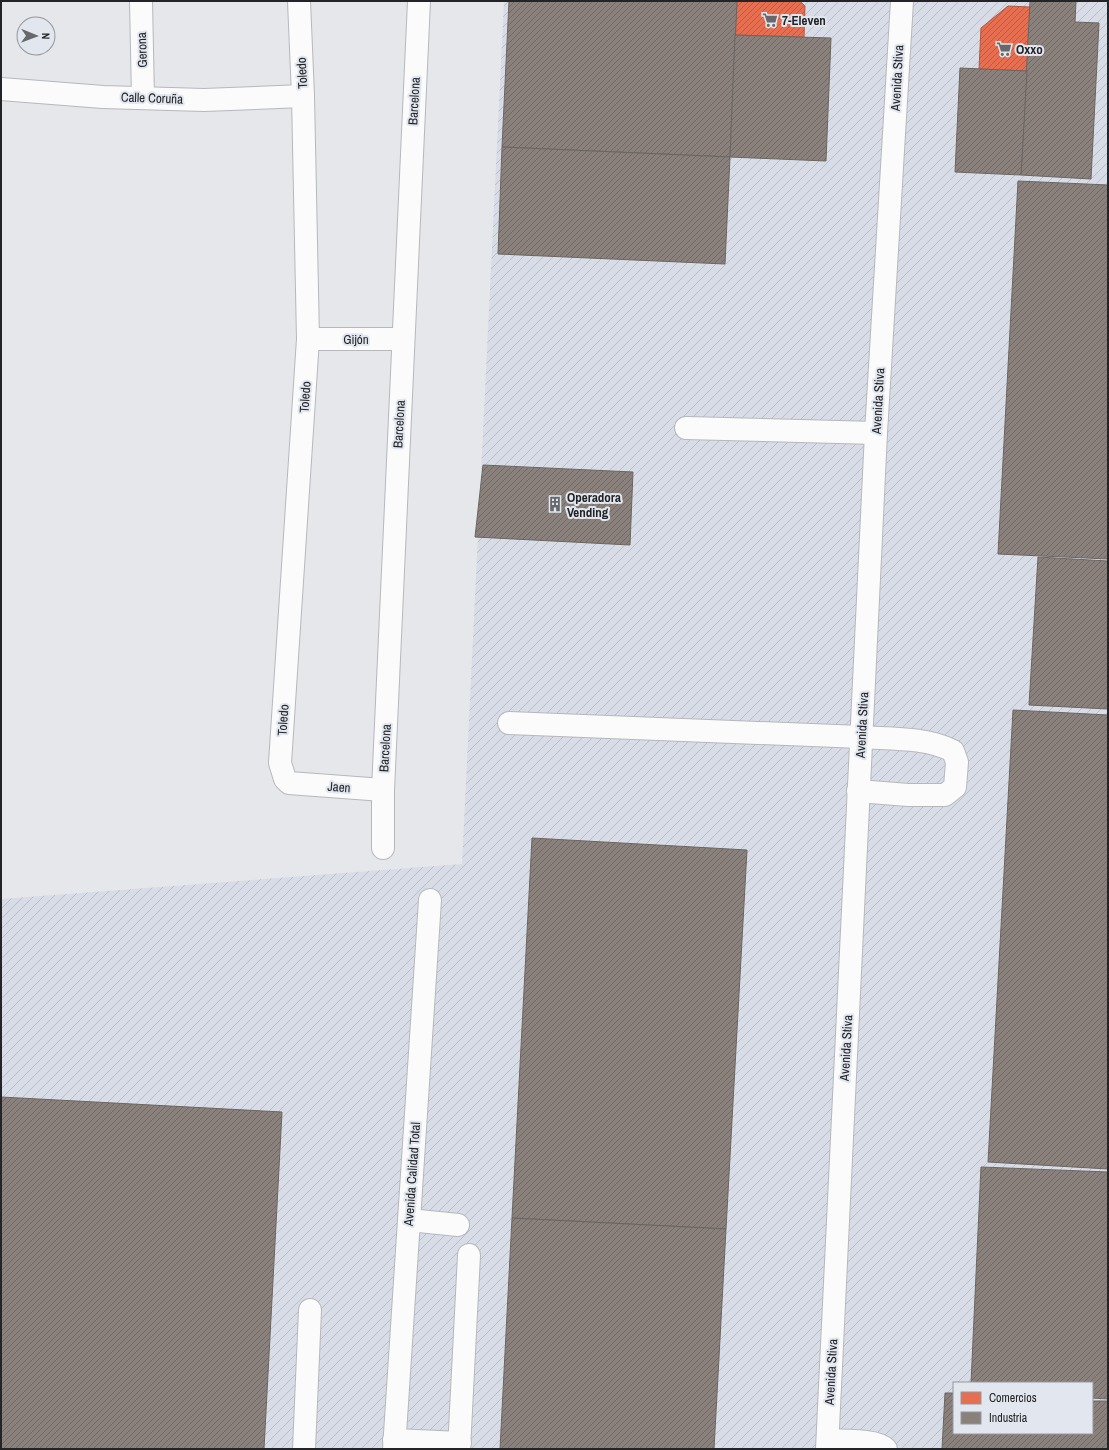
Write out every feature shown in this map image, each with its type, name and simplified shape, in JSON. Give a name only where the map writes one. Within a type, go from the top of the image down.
[{"type":"street","name":"Gerona","points":[[141,1],[144,98]]},
{"type":"street","name":"Toledo","points":[[295,784],[285,779],[280,763],[308,339],[304,96],[299,1]]},
{"type":"street","name":"Barcelona","points":[[383,848],[383,790],[419,1]]},
{"type":"street","name":"Avenida Stiva","points":[[827,1444],[876,433],[902,1]]},
{"type":"street","name":"Calle Coruña","points":[[1,89],[144,98],[204,100],[304,96]]},
{"type":"street","name":"Gijón","points":[[308,339],[403,339]]},
{"type":"street","points":[[686,428],[876,433]]},
{"type":"street","points":[[509,723],[861,737],[941,745],[953,751],[957,762],[955,787],[945,795],[908,795],[858,791]]},
{"type":"street","name":"Jaen","points":[[295,784],[383,790]]},
{"type":"street","name":"Avenida Calidad Total","points":[[394,1444],[430,900]]},
{"type":"street","points":[[409,1220],[458,1225]]},
{"type":"street","points":[[394,1444],[460,1446],[469,1255]]},
{"type":"street","points":[[304,1449],[310,1310]]},
{"type":"street","points":[[827,1444],[871,1443],[883,1445],[886,1449]]},
{"type":"shaded area","points":[[504,1],[1108,1],[1108,1449],[1,1449],[1,899],[462,864]]},
{"type":"building: Comercios","name":"7-Eleven","points":[[737,1],[800,1],[805,6],[804,37],[735,35]]},
{"type":"building: Comercios","name":"Oxxo","points":[[1008,6],[1030,7],[1027,71],[979,69],[981,28]]},
{"type":"building: Industria","points":[[509,1],[737,1],[730,157],[502,147]]},
{"type":"building: Industria","points":[[1030,1],[1076,1],[1075,22],[1099,23],[1091,179],[1021,175]]},
{"type":"building: Industria","points":[[735,35],[831,38],[826,161],[730,157]]},
{"type":"building: Industria","points":[[960,68],[1027,71],[1021,175],[955,172]]},
{"type":"building: Industria","points":[[502,147],[730,157],[725,264],[498,254]]},
{"type":"building: Industria","points":[[1018,181],[1108,185],[1108,559],[998,554]]},
{"type":"building: Industria","name":"Operadora Vending","points":[[483,465],[633,472],[630,545],[475,537]]},
{"type":"building: Industria","points":[[1038,557],[1108,561],[1108,709],[1029,705]]},
{"type":"building: Industria","points":[[1013,710],[1108,715],[1108,1169],[988,1162]]},
{"type":"building: Industria","points":[[532,838],[747,850],[726,1229],[512,1218]]},
{"type":"building: Industria","points":[[1,1097],[282,1112],[264,1449],[1,1449]]},
{"type":"building: Industria","points":[[981,1167],[1108,1172],[1108,1399],[1093,1398],[1093,1382],[971,1382]]},
{"type":"building: Industria","points":[[512,1218],[726,1229],[714,1449],[500,1449]]},
{"type":"building: Industria","points":[[945,1393],[953,1393],[953,1434],[1093,1434],[1093,1401],[1108,1401],[1108,1449],[942,1449]]},
{"type":"place","name":"7-Eleven","points":[[770,20]]},
{"type":"place","name":"Oxxo","points":[[1004,49]]},
{"type":"place","name":"Operadora Vending","points":[[555,504]]}]
